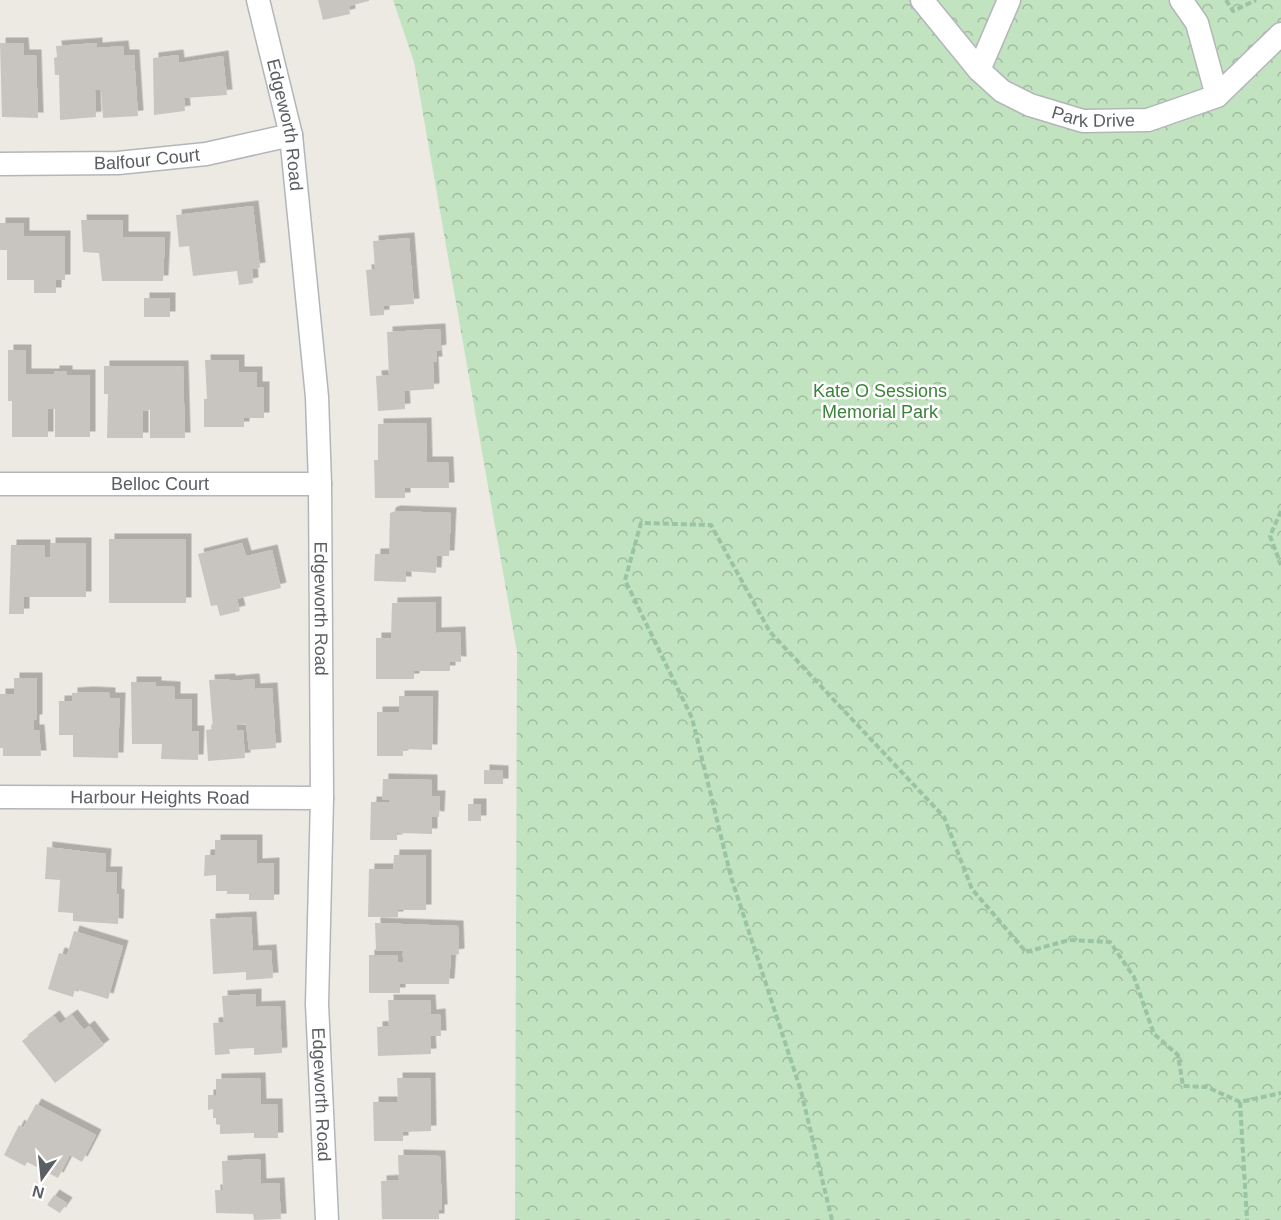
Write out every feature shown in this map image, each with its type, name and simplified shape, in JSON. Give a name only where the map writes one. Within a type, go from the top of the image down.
[{"type":"street","name":"Edgeworth Road","points":[[258,0],[291,135],[317,397],[320,484],[322,798],[317,1004],[327,1220]]},
{"type":"street","name":"Park Drive","points":[[922,0],[979,70],[1002,91],[1030,105],[1083,122],[1148,120],[1217,96],[1281,34]]},
{"type":"street","points":[[979,70],[1009,0]]},
{"type":"street","points":[[1181,0],[1197,23],[1217,96]]},
{"type":"street","name":"Balfour Court","points":[[0,164],[118,163],[206,154],[291,135]]},
{"type":"street","name":"Belloc Court","points":[[0,484],[320,484]]},
{"type":"street","name":"Harbour Heights Road","points":[[0,797],[322,798]]},
{"type":"path","points":[[1226,0],[1233,11],[1256,0]]},
{"type":"path","points":[[1281,511],[1270,536],[1281,566]]},
{"type":"path","points":[[832,1220],[801,1091],[731,878],[693,718],[625,580],[640,523],[711,525],[770,632],[944,817],[972,889],[1026,952],[1069,940],[1110,942],[1134,977],[1154,1034],[1178,1055],[1183,1086],[1207,1087],[1240,1102],[1281,1093]]},
{"type":"path","points":[[1240,1102],[1247,1220]]},
{"type":"green space","name":"Kate O Sessions Memorial Park","points":[[393,0],[1281,0],[1281,1220],[515,1220],[517,652],[414,62]]},
{"type":"building","points":[[318,0],[369,1],[349,6],[350,14],[323,20]]},
{"type":"building","points":[[0,43],[23,43],[24,55],[36,55],[38,118],[2,117]]},
{"type":"building","points":[[97,43],[97,48],[123,46],[124,55],[134,55],[138,116],[103,118],[101,90],[95,90],[96,117],[60,120],[59,75],[55,75],[54,58],[57,57],[56,46]]},
{"type":"building","points":[[178,55],[179,63],[223,56],[227,95],[184,98],[185,111],[154,115],[153,58]]},
{"type":"building","points":[[253,206],[260,268],[252,269],[253,283],[239,285],[237,271],[193,276],[189,246],[179,247],[176,215]]},
{"type":"building","points":[[81,220],[123,220],[123,237],[165,237],[163,281],[102,281],[99,253],[83,252]]},
{"type":"building","points":[[0,223],[24,223],[24,236],[65,236],[65,280],[56,280],[56,293],[34,293],[34,280],[7,280],[7,250],[0,250]]},
{"type":"building","points":[[409,238],[414,304],[384,306],[384,315],[370,316],[366,270],[375,269],[373,241]]},
{"type":"building","points":[[144,298],[170,298],[170,317],[144,317]]},
{"type":"building","points":[[440,329],[441,350],[436,351],[437,362],[433,362],[434,389],[404,391],[405,409],[378,411],[376,376],[389,375],[387,332]]},
{"type":"building","points":[[8,350],[26,350],[26,374],[54,374],[54,371],[67,371],[67,375],[90,375],[90,437],[55,437],[55,409],[48,409],[48,437],[12,437],[12,401],[8,401]]},
{"type":"building","points":[[205,360],[239,360],[239,372],[257,372],[257,387],[264,387],[264,418],[244,418],[244,427],[204,427],[204,399],[207,399]]},
{"type":"building","points":[[104,366],[183,366],[185,438],[150,438],[150,410],[143,411],[143,438],[107,438],[108,394],[104,394]]},
{"type":"building","points":[[426,423],[427,462],[448,462],[449,488],[405,488],[405,498],[375,498],[374,460],[378,460],[378,424]]},
{"type":"building","points":[[395,511],[451,513],[449,556],[437,556],[436,573],[406,571],[406,582],[374,581],[375,554],[389,554],[390,513]]},
{"type":"building","points":[[109,539],[186,539],[186,603],[109,603]]},
{"type":"building","points":[[50,543],[86,543],[86,597],[24,597],[24,614],[9,614],[11,545],[45,545],[45,557],[50,557]]},
{"type":"building","points":[[242,543],[246,556],[272,550],[281,588],[237,599],[240,611],[220,616],[217,605],[211,606],[198,554]]},
{"type":"building","points":[[436,602],[436,633],[460,632],[461,662],[450,661],[450,671],[414,671],[414,679],[376,679],[376,638],[391,638],[392,603]]},
{"type":"building","points":[[14,678],[37,678],[37,720],[34,720],[34,730],[39,730],[41,756],[3,756],[3,748],[0,748],[0,694],[14,694]]},
{"type":"building","points":[[230,679],[230,681],[254,679],[255,689],[272,688],[276,748],[249,750],[246,724],[237,725],[237,730],[243,730],[245,758],[208,761],[206,730],[213,729],[209,680]]},
{"type":"building","points":[[131,682],[156,682],[156,686],[175,687],[175,699],[192,699],[192,731],[199,731],[198,760],[161,759],[162,744],[132,744]]},
{"type":"building","points":[[72,693],[110,693],[110,698],[120,698],[118,758],[73,757],[73,735],[59,735],[59,701],[72,701]]},
{"type":"building","points":[[399,696],[433,696],[432,750],[403,749],[403,756],[377,756],[377,712],[399,712]]},
{"type":"building","points":[[484,770],[503,771],[503,784],[484,784]]},
{"type":"building","points":[[383,779],[432,780],[432,796],[440,796],[439,817],[432,816],[432,834],[397,833],[397,840],[370,840],[371,802],[389,802],[389,800],[382,800]]},
{"type":"building","points":[[468,804],[481,804],[481,821],[468,821]]},
{"type":"building","points":[[215,840],[257,840],[257,864],[274,863],[274,900],[249,900],[249,894],[227,894],[227,891],[216,891],[216,875],[204,876],[205,855],[215,855]]},
{"type":"building","points":[[47,847],[106,854],[105,872],[117,872],[118,924],[73,921],[73,913],[58,912],[60,880],[45,879]]},
{"type":"building","points":[[394,855],[426,855],[426,910],[398,910],[398,917],[368,917],[369,869],[393,869]]},
{"type":"building","points":[[251,917],[253,951],[271,950],[273,978],[246,980],[246,972],[213,974],[210,919]]},
{"type":"building","points":[[375,923],[458,926],[459,954],[451,955],[449,984],[400,984],[400,993],[369,993],[369,955],[398,955],[397,962],[403,962],[403,951],[376,951]]},
{"type":"building","points":[[74,931],[123,946],[108,999],[75,989],[73,997],[48,989],[59,953],[67,955]]},
{"type":"building","points":[[256,994],[256,1007],[280,1006],[282,1053],[254,1055],[254,1048],[229,1049],[230,1054],[215,1055],[213,1023],[224,1022],[222,996]]},
{"type":"building","points":[[388,1000],[430,1000],[431,1015],[440,1014],[441,1036],[430,1036],[431,1054],[378,1056],[377,1027],[389,1026]]},
{"type":"building","points":[[72,1015],[84,1030],[89,1026],[104,1045],[55,1083],[22,1041],[54,1016],[60,1024]]},
{"type":"building","points":[[260,1078],[261,1104],[277,1104],[278,1138],[254,1138],[254,1133],[220,1134],[220,1125],[216,1124],[216,1118],[213,1118],[213,1109],[208,1110],[208,1095],[216,1095],[216,1079]]},
{"type":"building","points":[[397,1078],[430,1078],[431,1131],[403,1132],[403,1141],[374,1141],[373,1102],[398,1102]]},
{"type":"building","points":[[36,1104],[96,1135],[82,1162],[70,1155],[58,1178],[27,1162],[25,1166],[4,1155],[19,1125],[23,1128]]},
{"type":"building","points":[[398,1155],[440,1156],[442,1210],[439,1210],[439,1219],[382,1219],[381,1181],[399,1180]]},
{"type":"building","points":[[260,1159],[261,1184],[279,1183],[281,1219],[254,1220],[253,1214],[216,1213],[215,1190],[223,1190],[222,1161]]},
{"type":"building","points":[[54,1195],[67,1203],[60,1213],[47,1205]]}]
